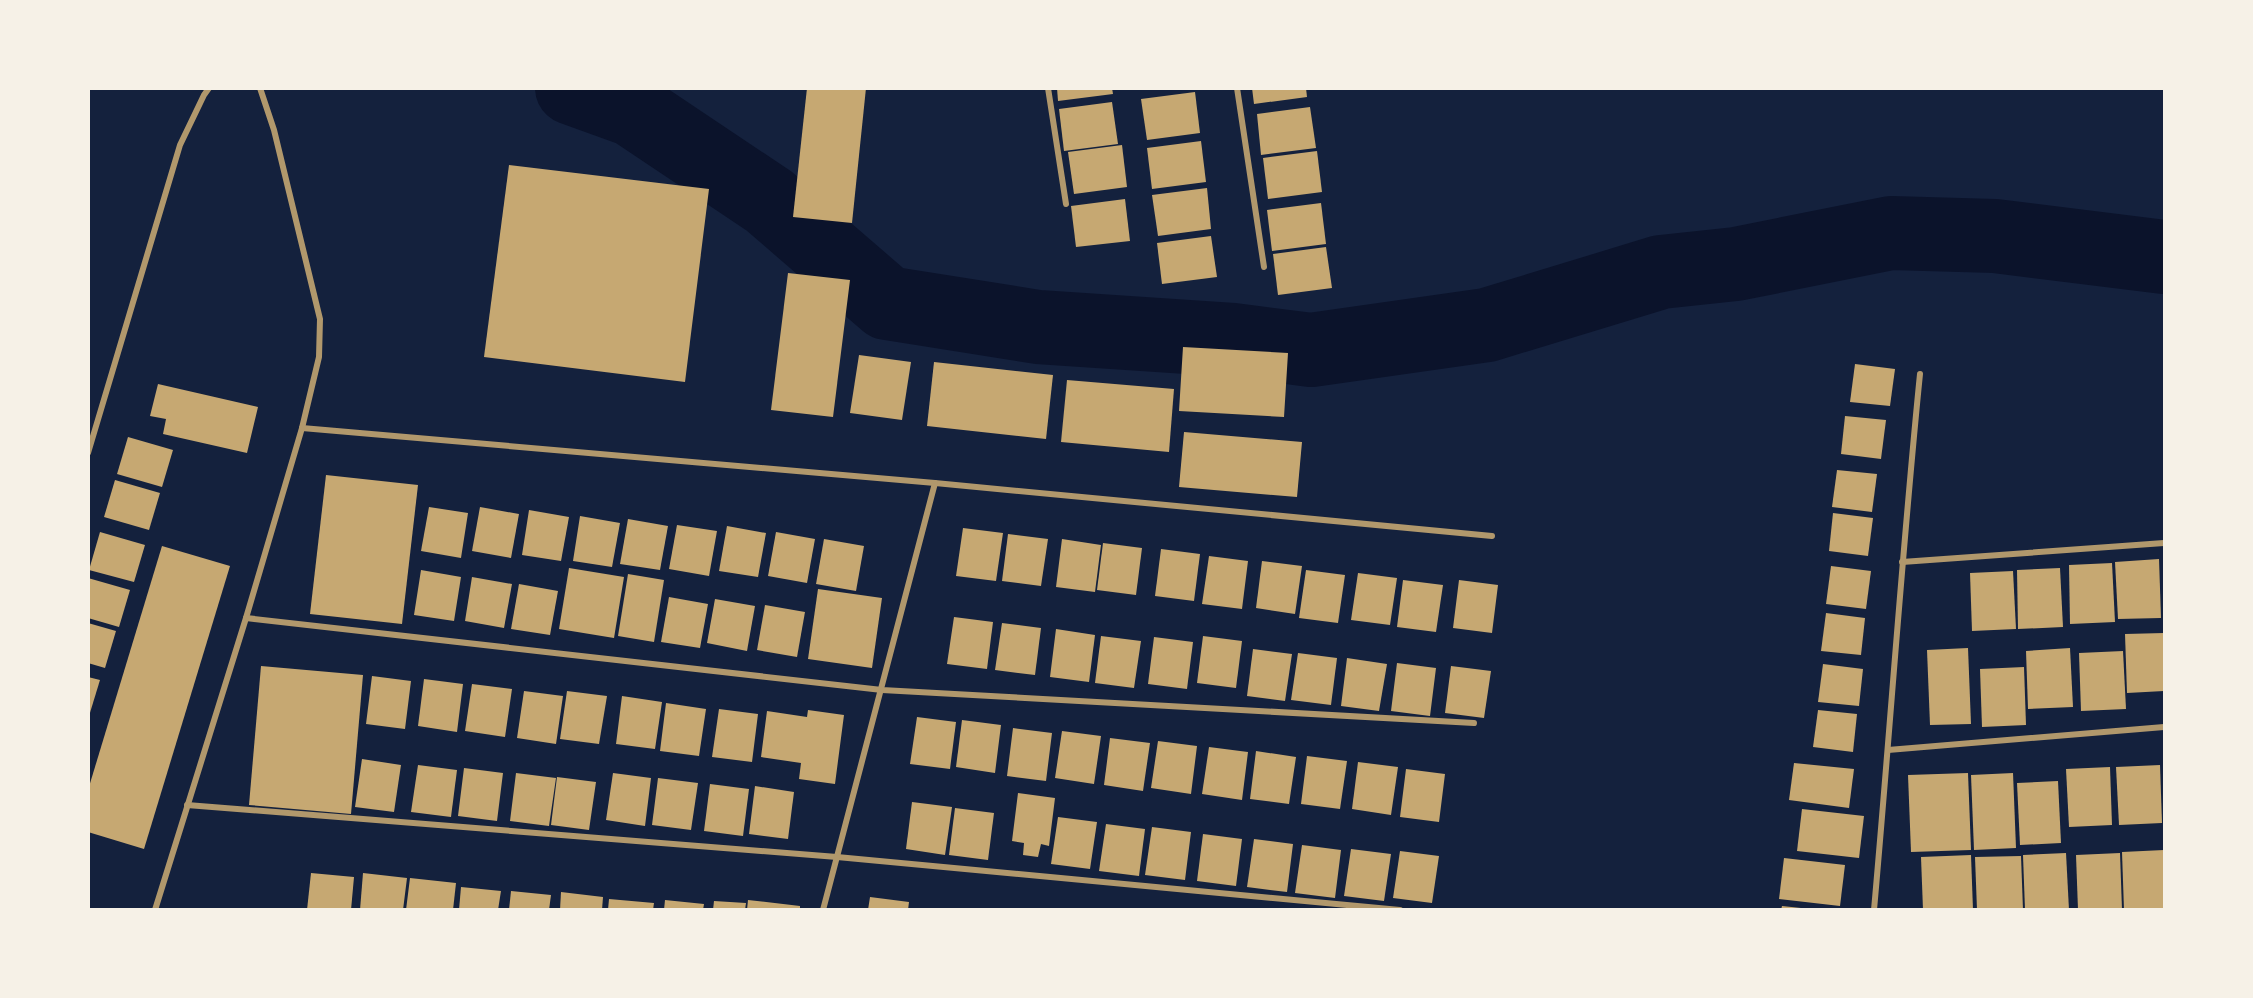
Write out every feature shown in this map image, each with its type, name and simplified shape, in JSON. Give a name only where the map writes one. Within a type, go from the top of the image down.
[{"type":"street","points":[[88,453],[180,145],[209,88]]},
{"type":"street","points":[[155,909],[246,618],[302,428],[320,357],[320,320],[274,130],[260,88]]},
{"type":"street","points":[[1048,88],[1066,204]]},
{"type":"street","points":[[1237,88],[1263,267]]},
{"type":"street","points":[[1874,909],[1902,562],[1920,374]]},
{"type":"street","points":[[302,428],[935,483],[1492,536]]},
{"type":"street","points":[[823,909],[935,483]]},
{"type":"street","points":[[1902,562],[2164,543]]},
{"type":"street","points":[[246,618],[882,690],[1474,723]]},
{"type":"street","points":[[1888,750],[2164,727]]},
{"type":"street","points":[[187,805],[837,857],[1400,909]]},
{"type":"building","points":[[807,88],[866,88],[852,223],[793,217]]},
{"type":"building","points":[[1057,88],[1112,88],[1113,94],[1058,101]]},
{"type":"building","points":[[1252,88],[1306,88],[1307,97],[1254,104]]},
{"type":"building","points":[[1195,92],[1200,133],[1147,140],[1141,99]]},
{"type":"building","points":[[1112,102],[1118,144],[1064,151],[1059,109]]},
{"type":"building","points":[[1310,107],[1316,148],[1261,155],[1257,114]]},
{"type":"building","points":[[1201,141],[1206,182],[1152,189],[1147,148]]},
{"type":"building","points":[[1122,145],[1127,187],[1074,194],[1068,152]]},
{"type":"building","points":[[1317,151],[1322,192],[1268,199],[1263,158]]},
{"type":"building","points":[[509,165],[709,189],[685,382],[484,357]]},
{"type":"building","points":[[1207,188],[1211,229],[1158,236],[1152,195]]},
{"type":"building","points":[[1125,199],[1130,241],[1076,247],[1071,206]]},
{"type":"building","points":[[1321,203],[1326,244],[1272,251],[1267,210]]},
{"type":"building","points":[[1211,236],[1217,277],[1162,284],[1157,243]]},
{"type":"building","points":[[1326,247],[1332,288],[1278,295],[1273,254]]},
{"type":"building","points":[[788,273],[850,280],[833,417],[771,410]]},
{"type":"building","points":[[1183,347],[1288,353],[1284,417],[1179,411]]},
{"type":"building","points":[[859,355],[911,362],[902,420],[850,413]]},
{"type":"building","points":[[934,362],[1053,375],[1046,439],[927,426]]},
{"type":"building","points":[[1855,364],[1895,369],[1890,406],[1850,402]]},
{"type":"building","points":[[1067,380],[1174,389],[1169,452],[1061,442]]},
{"type":"building","points":[[158,384],[258,407],[247,453],[163,434],[166,419],[150,416]]},
{"type":"building","points":[[1845,416],[1886,420],[1881,459],[1841,454]]},
{"type":"building","points":[[1184,432],[1302,442],[1297,497],[1179,487]]},
{"type":"building","points":[[128,437],[173,450],[162,487],[117,474]]},
{"type":"building","points":[[1837,470],[1877,474],[1872,512],[1832,507]]},
{"type":"building","points":[[326,475],[418,485],[402,624],[310,614]]},
{"type":"building","points":[[115,480],[160,493],[149,530],[104,517]]},
{"type":"building","points":[[429,507],[468,513],[461,558],[421,551]]},
{"type":"building","points":[[480,507],[519,514],[511,558],[472,551]]},
{"type":"building","points":[[529,510],[569,517],[561,561],[522,555]]},
{"type":"building","points":[[1833,513],[1873,518],[1868,556],[1829,551]]},
{"type":"building","points":[[580,516],[620,523],[612,567],[573,561]]},
{"type":"building","points":[[628,519],[668,526],[660,570],[620,564]]},
{"type":"building","points":[[677,525],[717,531],[709,576],[669,569]]},
{"type":"building","points":[[727,526],[766,533],[758,577],[719,571]]},
{"type":"building","points":[[963,528],[1003,533],[996,581],[956,576]]},
{"type":"building","points":[[100,532],[145,545],[134,582],[89,570]]},
{"type":"building","points":[[776,532],[815,539],[807,583],[768,576]]},
{"type":"building","points":[[1008,534],[1048,539],[1041,586],[1002,581]]},
{"type":"building","points":[[824,539],[864,546],[856,591],[816,584]]},
{"type":"building","points":[[1062,539],[1101,545],[1095,592],[1056,587]]},
{"type":"building","points":[[1103,543],[1142,548],[1136,595],[1097,590]]},
{"type":"building","points":[[162,546],[230,566],[144,849],[88,832],[88,790]]},
{"type":"building","points":[[1161,549],[1200,554],[1194,601],[1155,596]]},
{"type":"building","points":[[1209,556],[1248,561],[1242,609],[1202,604]]},
{"type":"building","points":[[2159,559],[2161,618],[2118,619],[2115,562]]},
{"type":"building","points":[[1262,561],[1302,566],[1295,614],[1256,608]]},
{"type":"building","points":[[2112,563],[2115,622],[2070,624],[2069,565]]},
{"type":"building","points":[[1831,566],[1871,571],[1866,609],[1826,604]]},
{"type":"building","points":[[569,568],[624,577],[614,638],[559,629]]},
{"type":"building","points":[[2060,568],[2063,627],[2018,629],[2017,570]]},
{"type":"building","points":[[421,570],[461,577],[454,621],[414,615]]},
{"type":"building","points":[[1306,570],[1345,575],[1338,623],[1299,618]]},
{"type":"building","points":[[2013,571],[2016,629],[1972,631],[1970,573]]},
{"type":"building","points":[[1358,573],[1397,578],[1390,625],[1351,620]]},
{"type":"building","points":[[628,574],[664,580],[654,642],[618,636]]},
{"type":"building","points":[[472,577],[512,584],[504,628],[465,621]]},
{"type":"building","points":[[88,578],[130,590],[119,627],[88,618]]},
{"type":"building","points":[[1403,580],[1443,585],[1436,632],[1397,627]]},
{"type":"building","points":[[1459,580],[1498,585],[1492,633],[1453,628]]},
{"type":"building","points":[[519,584],[558,591],[550,635],[511,629]]},
{"type":"building","points":[[818,589],[882,598],[872,668],[808,659]]},
{"type":"building","points":[[669,597],[708,604],[700,648],[661,642]]},
{"type":"building","points":[[715,599],[755,606],[747,651],[707,643]]},
{"type":"building","points":[[765,605],[805,612],[797,657],[757,650]]},
{"type":"building","points":[[1826,613],[1865,618],[1861,655],[1821,651]]},
{"type":"building","points":[[954,617],[993,622],[987,669],[947,664]]},
{"type":"building","points":[[88,623],[116,631],[105,668],[88,663]]},
{"type":"building","points":[[1002,623],[1041,628],[1035,675],[995,670]]},
{"type":"building","points":[[1056,629],[1095,635],[1089,682],[1050,677]]},
{"type":"building","points":[[2164,633],[2164,691],[2127,693],[2125,634]]},
{"type":"building","points":[[1101,636],[1141,641],[1134,688],[1095,683]]},
{"type":"building","points":[[1203,636],[1242,641],[1236,688],[1197,683]]},
{"type":"building","points":[[1154,637],[1193,642],[1187,689],[1148,684]]},
{"type":"building","points":[[1968,648],[1971,724],[1930,725],[1927,650]]},
{"type":"building","points":[[2070,648],[2073,707],[2028,709],[2026,651]]},
{"type":"building","points":[[1253,649],[1292,654],[1285,701],[1247,696]]},
{"type":"building","points":[[2123,651],[2126,709],[2081,711],[2079,653]]},
{"type":"building","points":[[1298,653],[1337,658],[1331,705],[1291,700]]},
{"type":"building","points":[[1347,658],[1387,664],[1379,711],[1341,706]]},
{"type":"building","points":[[1397,663],[1436,668],[1430,716],[1391,711]]},
{"type":"building","points":[[1823,664],[1863,669],[1859,706],[1818,702]]},
{"type":"building","points":[[261,666],[363,675],[351,814],[249,805]]},
{"type":"building","points":[[1451,666],[1491,671],[1484,718],[1445,713]]},
{"type":"building","points":[[2024,667],[2026,725],[1982,727],[1980,669]]},
{"type":"building","points":[[372,676],[411,681],[405,729],[366,724]]},
{"type":"building","points":[[88,677],[100,680],[89,716],[88,716]]},
{"type":"building","points":[[424,679],[463,684],[457,732],[418,726]]},
{"type":"building","points":[[472,684],[512,689],[505,737],[465,731]]},
{"type":"building","points":[[524,691],[563,696],[556,744],[517,738]]},
{"type":"building","points":[[567,691],[607,696],[599,744],[560,739]]},
{"type":"building","points":[[622,696],[662,702],[655,749],[616,744]]},
{"type":"building","points":[[666,703],[706,709],[699,756],[660,751]]},
{"type":"building","points":[[719,709],[758,714],[752,762],[712,757]]},
{"type":"building","points":[[808,710],[844,715],[835,784],[799,779],[801,763],[761,757],[767,711],[807,717]]},
{"type":"building","points":[[1818,710],[1857,714],[1853,752],[1813,747]]},
{"type":"building","points":[[917,717],[956,722],[950,769],[910,764]]},
{"type":"building","points":[[962,720],[1001,725],[995,773],[956,767]]},
{"type":"building","points":[[1013,728],[1052,733],[1046,781],[1007,776]]},
{"type":"building","points":[[1062,731],[1101,736],[1094,784],[1055,778]]},
{"type":"building","points":[[1110,738],[1150,743],[1143,791],[1104,785]]},
{"type":"building","points":[[1158,741],[1197,746],[1191,794],[1151,788]]},
{"type":"building","points":[[1209,747],[1248,752],[1242,800],[1202,794]]},
{"type":"building","points":[[1256,751],[1296,757],[1289,804],[1250,799]]},
{"type":"building","points":[[1307,756],[1347,761],[1340,809],[1301,804]]},
{"type":"building","points":[[362,759],[401,765],[394,812],[355,807]]},
{"type":"building","points":[[1358,762],[1398,767],[1391,815],[1352,809]]},
{"type":"building","points":[[1794,763],[1854,769],[1849,808],[1789,800]]},
{"type":"building","points":[[418,765],[457,770],[451,817],[411,812]]},
{"type":"building","points":[[2160,765],[2162,823],[2119,825],[2116,767]]},
{"type":"building","points":[[2110,767],[2112,825],[2069,827],[2066,769]]},
{"type":"building","points":[[464,768],[503,773],[497,821],[458,816]]},
{"type":"building","points":[[1406,769],[1445,774],[1439,822],[1400,817]]},
{"type":"building","points":[[516,773],[556,778],[549,826],[510,821]]},
{"type":"building","points":[[613,773],[651,778],[645,826],[606,820]]},
{"type":"building","points":[[1968,773],[1971,850],[1911,852],[1908,775]]},
{"type":"building","points":[[2013,773],[2016,848],[1974,850],[1971,775]]},
{"type":"building","points":[[557,777],[596,782],[589,830],[551,825]]},
{"type":"building","points":[[658,778],[698,783],[691,830],[652,825]]},
{"type":"building","points":[[2058,781],[2061,843],[2020,845],[2017,783]]},
{"type":"building","points":[[710,784],[749,789],[743,836],[704,831]]},
{"type":"building","points":[[755,786],[794,792],[788,839],[749,834]]},
{"type":"building","points":[[1018,793],[1055,798],[1049,846],[1041,844],[1038,857],[1023,855],[1024,843],[1012,841]]},
{"type":"building","points":[[912,802],[952,807],[945,855],[906,849]]},
{"type":"building","points":[[955,808],[994,813],[988,860],[949,855]]},
{"type":"building","points":[[1802,809],[1864,816],[1859,858],[1797,851]]},
{"type":"building","points":[[1058,817],[1097,822],[1090,869],[1051,864]]},
{"type":"building","points":[[1106,824],[1145,829],[1139,876],[1099,871]]},
{"type":"building","points":[[1152,827],[1191,832],[1185,880],[1145,875]]},
{"type":"building","points":[[1203,834],[1242,839],[1236,886],[1197,881]]},
{"type":"building","points":[[1254,839],[1293,844],[1287,892],[1247,887]]},
{"type":"building","points":[[1302,845],[1341,850],[1335,898],[1295,893]]},
{"type":"building","points":[[1351,849],[1391,854],[1384,901],[1344,896]]},
{"type":"building","points":[[2164,850],[2164,909],[2124,910],[2122,852]]},
{"type":"building","points":[[1400,851],[1439,856],[1432,903],[1393,898]]},
{"type":"building","points":[[2066,853],[2069,910],[2025,910],[2023,855]]},
{"type":"building","points":[[2120,853],[2122,910],[2078,910],[2076,855]]},
{"type":"building","points":[[1971,855],[1973,910],[1923,910],[1921,857]]},
{"type":"building","points":[[2021,856],[2023,910],[1977,910],[1975,857]]},
{"type":"building","points":[[1784,858],[1845,865],[1840,906],[1779,899]]},
{"type":"building","points":[[311,873],[354,877],[351,910],[307,910]]},
{"type":"building","points":[[363,873],[407,878],[403,910],[360,910]]},
{"type":"building","points":[[410,878],[456,883],[453,910],[406,910]]},
{"type":"building","points":[[461,887],[501,891],[498,910],[459,910]]},
{"type":"building","points":[[511,891],[551,895],[549,910],[509,910]]},
{"type":"building","points":[[561,892],[603,897],[602,910],[560,910]]},
{"type":"building","points":[[870,897],[909,902],[908,910],[868,910]]},
{"type":"building","points":[[609,899],[654,903],[653,910],[608,910]]},
{"type":"building","points":[[665,900],[704,904],[703,910],[664,910]]},
{"type":"building","points":[[748,900],[800,906],[800,910],[747,910]]},
{"type":"building","points":[[714,901],[746,903],[745,910],[713,910]]},
{"type":"building","points":[[1782,906],[1801,908],[1801,910],[1781,910]]},
{"type":"waterway","points":[[572,88],[633,110],[769,201],[887,303],[1038,327],[1233,340],[1311,350],[1487,325],[1661,272],[1736,264],[1891,233],[1995,236],[2164,257]]}]
